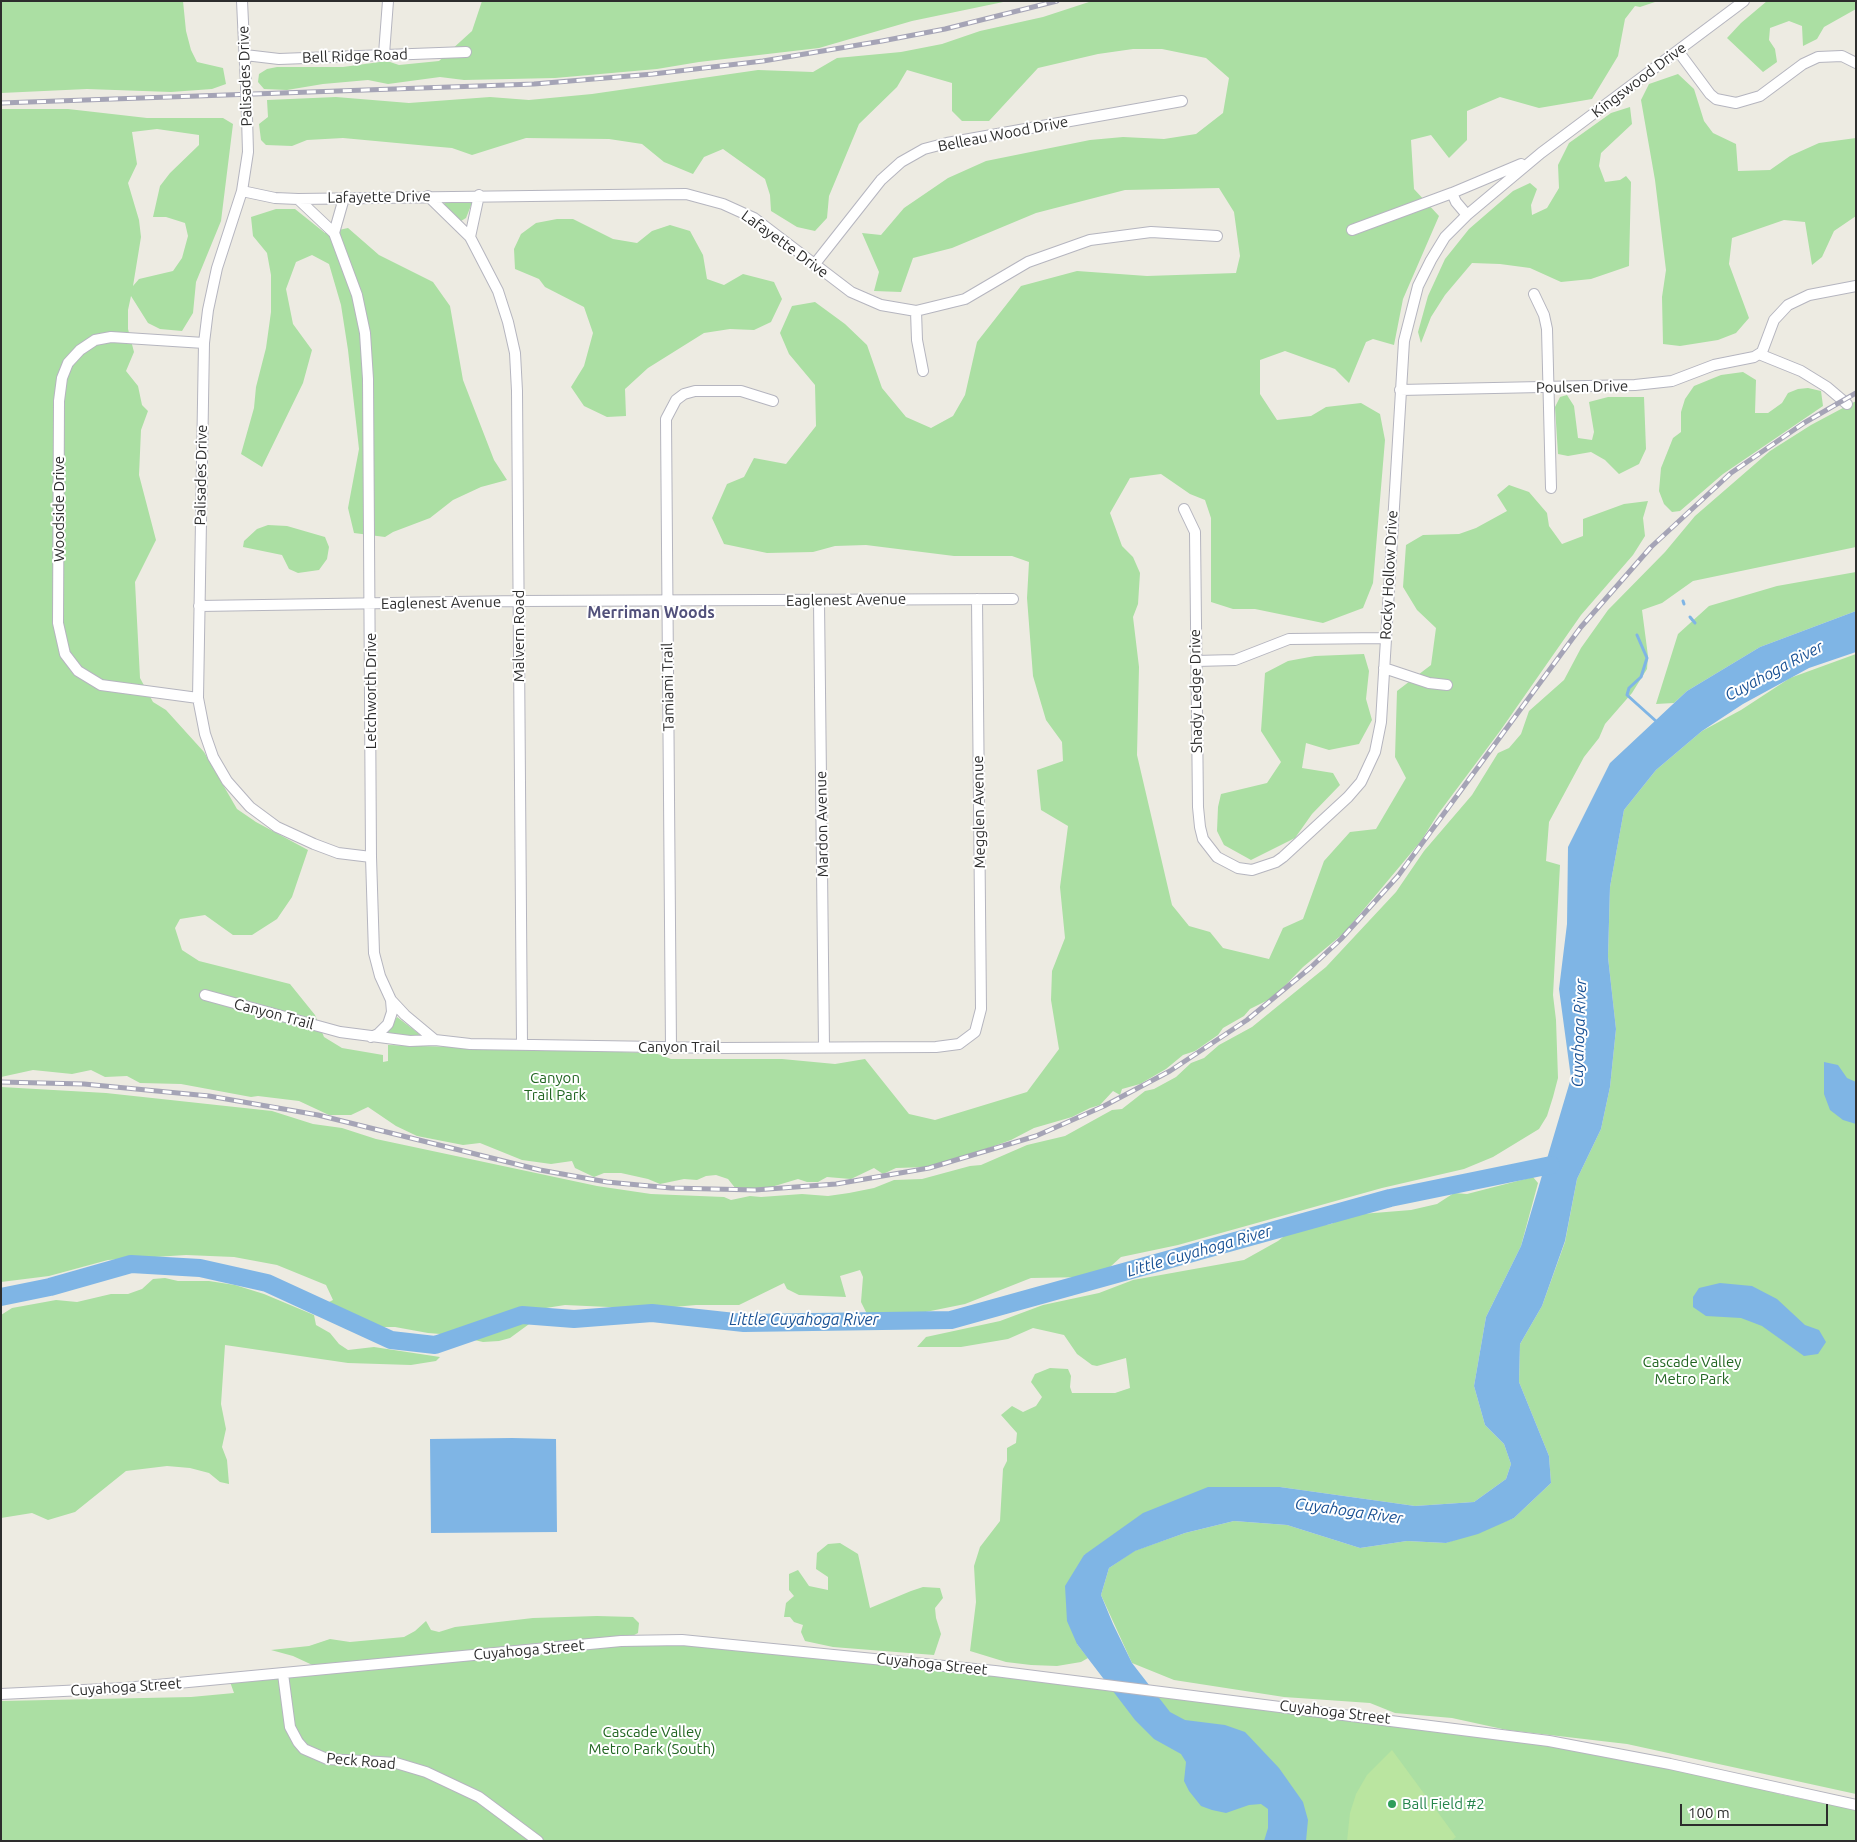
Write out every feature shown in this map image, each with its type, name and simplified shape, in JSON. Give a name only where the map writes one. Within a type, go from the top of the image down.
[{"type":"street","name":"Palisades Drive","points":[[242,1],[248,152],[242,191],[217,268],[204,343],[198,698],[205,734],[214,757],[227,781],[250,807],[277,827],[314,844],[338,853],[371,857]]},
{"type":"street","points":[[384,54],[388,1]]},
{"type":"street","name":"Kingswood Drive","points":[[1466,215],[1533,159],[1744,1]]},
{"type":"street","points":[[1678,51],[1710,94],[1716,99],[1736,103],[1760,96],[1803,64],[1818,57],[1842,56],[1856,63]]},
{"type":"street","name":"Bell Ridge Road","points":[[245,55],[279,59],[466,52]]},
{"type":"street","name":"Belleau Wood Drive","points":[[814,265],[881,180],[901,162],[924,149],[956,141],[1182,102]]},
{"type":"street","name":"Kingswood Drive","points":[[1352,230],[1452,193],[1533,159]]},
{"type":"street","name":"Lafayette Drive","points":[[242,191],[275,198],[298,199],[670,193],[701,197],[723,204],[754,218],[843,288],[866,300],[916,311],[965,299],[1028,262],[1090,240],[1151,232],[1217,236]]},
{"type":"street","points":[[1452,193],[1466,215]]},
{"type":"street","points":[[470,237],[479,195]]},
{"type":"street","name":"Malvern Road","points":[[428,196],[470,237],[498,291],[515,353],[522,1044]]},
{"type":"street","points":[[334,233],[344,198]]},
{"type":"street","name":"Letchworth Drive","points":[[298,199],[334,233],[357,295],[365,334],[368,379],[371,604],[371,857],[374,953],[380,976],[391,1000],[405,1015],[435,1040]]},
{"type":"street","name":"Rocky Hollow Drive","points":[[1227,864],[1252,870],[1276,862],[1355,790],[1369,767],[1379,737],[1404,341],[1418,286],[1430,260],[1446,237],[1466,215]]},
{"type":"street","points":[[1847,404],[1828,388],[1796,369],[1759,354],[1764,347],[1774,320],[1788,305],[1809,295],[1856,286]]},
{"type":"street","points":[[1534,294],[1542,309],[1547,329],[1550,488]]},
{"type":"street","points":[[916,311],[917,340],[923,371]]},
{"type":"street","name":"Woodside Drive","points":[[198,698],[100,684],[78,671],[64,654],[58,623],[59,401],[62,378],[68,363],[80,350],[95,340],[110,337],[204,343]]},
{"type":"street","name":"Poulsen Drive","points":[[1400,390],[1654,384],[1685,377],[1714,365],[1759,354]]},
{"type":"street","name":"Tamiami Trail","points":[[670,1048],[666,418],[668,411],[684,394],[695,391],[741,391],[773,401]]},
{"type":"street","name":"Shady Ledge Drive","points":[[1184,509],[1194,532],[1198,807],[1200,827],[1208,847],[1216,857],[1227,864]]},
{"type":"street","name":"Megglen Avenue","points":[[977,599],[981,1009],[978,1024]]},
{"type":"street","name":"Eaglenest Avenue","points":[[199,606],[519,601],[1013,599]]},
{"type":"street","name":"Mardon Avenue","points":[[819,601],[824,1047]]},
{"type":"street","points":[[1196,661],[1235,660],[1288,640],[1305,638],[1386,638]]},
{"type":"street","points":[[1384,668],[1429,683],[1447,685]]},
{"type":"street","name":"Canyon Trail","points":[[205,995],[340,1032],[410,1041],[435,1040],[470,1044],[670,1048],[952,1046],[967,1039],[975,1032],[978,1024]]},
{"type":"street","points":[[371,1037],[383,1031],[388,1024],[392,1012],[391,1000]]},
{"type":"street","name":"Cuyahoga Street","points":[[1,1694],[126,1688],[652,1639],[682,1640],[920,1662],[1171,1692],[1549,1741],[1670,1764],[1856,1805]]},
{"type":"street","name":"Peck Road","points":[[283,1674],[290,1727],[304,1749],[327,1759],[396,1763],[426,1772],[479,1797],[538,1841]]},
{"type":"green space","points":[[1,1],[183,1],[186,31],[191,50],[197,62],[223,68],[226,84],[212,89],[171,92],[87,89],[1,93]]},
{"type":"green space","points":[[482,1],[1008,1],[912,21],[819,48],[699,62],[657,69],[555,78],[464,80],[440,77],[388,84],[368,80],[323,84],[287,90],[264,89],[258,82],[259,74],[267,69],[277,67],[343,67],[387,61],[399,65],[439,61],[472,31]]},
{"type":"green space","name":"Canyon Trail Park","points":[[1092,1],[1658,1],[1640,7],[1635,6],[1625,19],[1618,56],[1592,99],[1539,108],[1500,97],[1467,111],[1467,140],[1449,158],[1431,135],[1411,140],[1414,189],[1439,216],[1403,299],[1394,345],[1373,339],[1366,342],[1349,383],[1335,369],[1285,351],[1260,360],[1260,394],[1277,420],[1311,416],[1326,407],[1361,403],[1380,414],[1385,440],[1373,583],[1363,608],[1323,623],[1255,609],[1233,609],[1211,602],[1211,518],[1205,500],[1190,494],[1161,474],[1130,478],[1110,513],[1122,546],[1133,557],[1140,573],[1138,604],[1133,617],[1139,667],[1137,755],[1172,905],[1189,926],[1210,932],[1223,948],[1269,959],[1283,928],[1303,919],[1324,861],[1350,832],[1376,829],[1406,778],[1395,757],[1397,691],[1431,665],[1436,628],[1417,610],[1403,587],[1406,545],[1423,535],[1459,534],[1476,528],[1507,511],[1497,495],[1509,485],[1529,492],[1547,513],[1549,526],[1562,544],[1583,536],[1583,519],[1624,504],[1648,501],[1643,518],[1645,536],[1633,555],[1581,615],[1500,731],[1438,814],[1421,841],[1344,933],[1303,967],[1274,997],[1250,1009],[1244,1016],[1223,1028],[1218,1035],[1195,1051],[1183,1055],[1166,1069],[1140,1084],[1122,1089],[1120,1095],[1113,1091],[1100,1105],[1072,1117],[1034,1128],[1011,1140],[928,1167],[896,1168],[883,1174],[874,1168],[851,1179],[827,1177],[818,1182],[807,1182],[798,1179],[768,1188],[736,1189],[728,1179],[716,1175],[706,1176],[697,1180],[684,1179],[660,1184],[648,1179],[621,1173],[604,1173],[594,1177],[575,1168],[572,1161],[551,1164],[522,1160],[480,1143],[463,1145],[417,1136],[396,1126],[368,1107],[351,1115],[329,1115],[299,1101],[258,1096],[251,1097],[181,1084],[140,1083],[127,1076],[105,1077],[91,1070],[72,1074],[33,1070],[1,1077],[1,109],[68,109],[147,118],[223,118],[233,124],[221,221],[196,282],[193,313],[182,331],[160,329],[148,323],[131,296],[128,310],[128,329],[134,352],[126,371],[138,386],[142,405],[148,411],[141,430],[139,475],[156,540],[135,582],[140,678],[153,702],[166,710],[204,752],[237,809],[256,822],[308,850],[292,897],[277,919],[252,935],[233,935],[205,915],[180,919],[175,928],[182,950],[199,961],[290,984],[315,1015],[324,1037],[342,1048],[383,1055],[383,1062],[388,1061],[388,1045],[655,1053],[671,1059],[782,1059],[835,1064],[865,1059],[909,1114],[935,1120],[1027,1092],[1059,1049],[1051,1000],[1052,971],[1065,938],[1060,887],[1068,826],[1041,810],[1037,770],[1063,761],[1062,742],[1046,720],[1033,676],[1027,598],[1029,562],[1012,556],[954,556],[866,545],[835,546],[813,552],[767,553],[724,544],[712,518],[727,484],[744,477],[754,458],[786,464],[816,426],[815,385],[789,354],[780,333],[792,306],[815,302],[845,324],[867,345],[882,388],[906,417],[931,428],[953,416],[965,395],[977,342],[1021,286],[1077,271],[1147,276],[1236,273],[1240,256],[1234,212],[1219,188],[1125,190],[1036,213],[952,248],[913,258],[901,292],[874,291],[879,272],[862,233],[881,235],[904,208],[948,178],[986,161],[1090,140],[1123,137],[1164,139],[1196,134],[1223,113],[1229,78],[1206,58],[1162,49],[1133,49],[1098,54],[1038,68],[989,121],[962,121],[952,111],[952,83],[907,70],[897,87],[859,124],[829,196],[827,218],[815,231],[797,227],[771,211],[770,195],[765,179],[723,149],[704,157],[693,174],[664,162],[642,144],[609,139],[526,138],[472,155],[452,148],[343,138],[307,140],[292,146],[266,145],[261,140],[259,124],[268,117],[267,100],[336,97],[409,103],[490,97],[529,100],[592,94],[758,70],[813,72],[837,58],[901,52],[942,44],[980,31],[1043,17]],"holes":[[[157,129],[199,135],[199,145],[170,173],[160,186],[153,217],[166,217],[185,223],[188,236],[182,258],[173,271],[139,279],[133,286],[141,237],[139,220],[128,183],[137,164],[132,132]]]},
{"type":"green space","points":[[1767,1],[1856,1],[1856,9],[1824,27],[1817,39],[1803,46],[1802,26],[1789,21],[1770,28],[1769,40],[1775,49],[1777,62],[1763,72],[1727,38],[1741,23]]},
{"type":"green space","points":[[1678,74],[1694,89],[1704,121],[1713,133],[1736,144],[1738,171],[1770,170],[1790,156],[1819,143],[1856,138],[1856,216],[1834,231],[1822,257],[1812,265],[1805,222],[1784,220],[1732,238],[1729,264],[1749,318],[1736,333],[1718,340],[1680,346],[1663,344],[1662,297],[1666,270],[1655,180],[1641,100],[1649,84]]},
{"type":"green space","points":[[1630,107],[1632,124],[1601,153],[1599,166],[1605,182],[1620,180],[1626,176],[1631,182],[1629,266],[1591,279],[1561,282],[1530,268],[1472,263],[1445,295],[1431,317],[1421,343],[1418,332],[1428,296],[1445,259],[1469,229],[1513,191],[1530,183],[1537,189],[1531,205],[1532,215],[1547,208],[1559,188],[1558,165],[1569,143],[1611,113]]},
{"type":"green space","points":[[472,203],[466,218],[461,221],[452,215],[443,204]]},
{"type":"green space","points":[[276,209],[295,209],[325,233],[348,228],[379,255],[433,282],[450,306],[463,380],[494,460],[507,480],[481,487],[453,500],[430,518],[385,537],[354,533],[348,508],[359,449],[348,350],[341,305],[329,264],[312,255],[296,262],[286,289],[293,324],[312,350],[303,383],[262,467],[241,454],[254,408],[256,387],[266,348],[271,312],[271,275],[267,253],[253,236],[251,217]]},
{"type":"green space","points":[[557,219],[573,219],[613,239],[637,243],[652,231],[670,225],[690,231],[703,255],[707,279],[724,285],[743,274],[774,282],[782,299],[771,322],[754,330],[730,329],[704,333],[648,368],[625,389],[626,416],[607,417],[584,406],[571,387],[584,366],[593,333],[584,307],[545,287],[539,279],[515,269],[514,249],[521,234],[536,223]]},
{"type":"green space","points":[[1743,372],[1756,380],[1755,413],[1768,413],[1782,403],[1788,393],[1798,389],[1808,388],[1821,391],[1823,406],[1723,474],[1680,511],[1672,512],[1664,504],[1659,491],[1661,468],[1673,438],[1681,432],[1681,412],[1685,399],[1694,386],[1721,375]]},
{"type":"green space","points":[[1567,395],[1574,406],[1578,438],[1592,440],[1594,432],[1589,402],[1608,397],[1644,397],[1646,449],[1639,464],[1619,474],[1605,460],[1591,452],[1568,456],[1558,454],[1555,407],[1560,397]]},
{"type":"green space","points":[[1856,401],[1856,547],[1693,581],[1662,603],[1642,610],[1648,656],[1647,669],[1632,693],[1605,724],[1599,738],[1584,757],[1549,822],[1546,861],[1560,865],[1553,995],[1558,1078],[1553,1097],[1547,1116],[1539,1129],[1493,1157],[1464,1169],[1382,1188],[1178,1245],[1121,1257],[1110,1267],[1089,1277],[1031,1278],[965,1304],[896,1318],[868,1316],[861,1302],[863,1277],[860,1270],[840,1276],[846,1297],[799,1295],[787,1289],[784,1283],[739,1305],[696,1305],[652,1309],[565,1305],[546,1308],[536,1319],[510,1338],[483,1342],[453,1335],[395,1327],[373,1327],[363,1324],[325,1304],[333,1300],[326,1285],[277,1265],[234,1257],[186,1255],[108,1260],[49,1276],[1,1282],[1,1087],[106,1093],[272,1111],[313,1124],[342,1128],[376,1139],[597,1186],[651,1194],[724,1197],[731,1200],[750,1196],[802,1194],[828,1196],[874,1188],[894,1180],[922,1179],[970,1166],[981,1165],[1027,1145],[1065,1136],[1112,1110],[1122,1109],[1145,1091],[1154,1089],[1176,1077],[1191,1063],[1204,1058],[1219,1045],[1252,1027],[1326,967],[1396,892],[1424,851],[1472,795],[1498,753],[1509,748],[1521,734],[1529,711],[1564,680],[1581,648],[1608,610],[1665,552],[1695,516],[1770,451],[1811,425]]},
{"type":"green space","points":[[268,525],[287,526],[325,537],[329,547],[327,559],[319,570],[298,573],[289,569],[282,555],[243,547],[244,541],[257,529]]},
{"type":"green space","points":[[1856,572],[1856,611],[1760,647],[1687,691],[1674,703],[1656,704],[1678,634],[1709,606],[1777,586]]},
{"type":"green space","points":[[1364,654],[1369,671],[1366,699],[1372,720],[1359,744],[1329,750],[1306,743],[1302,768],[1333,773],[1340,785],[1312,814],[1295,838],[1251,860],[1224,845],[1217,831],[1218,807],[1221,794],[1267,783],[1281,762],[1261,731],[1265,673],[1288,661],[1315,656]]},
{"type":"green space","name":"Cascade Valley Metro Park","points":[[1856,654],[1856,1794],[1627,1744],[1507,1730],[1452,1718],[1395,1713],[1370,1703],[1284,1697],[1174,1680],[1132,1663],[1101,1595],[1109,1568],[1134,1551],[1185,1533],[1234,1521],[1287,1525],[1360,1548],[1407,1541],[1446,1543],[1514,1518],[1551,1483],[1549,1456],[1519,1382],[1520,1344],[1542,1306],[1565,1242],[1577,1179],[1601,1129],[1610,1087],[1616,1029],[1608,957],[1610,887],[1624,810],[1656,770],[1702,731],[1741,710],[1790,678]]},
{"type":"green space","points":[[397,1017],[418,1033],[420,1036],[387,1034]]},
{"type":"green space","points":[[1533,1177],[1538,1183],[1521,1246],[1486,1317],[1474,1386],[1485,1425],[1504,1444],[1511,1464],[1506,1479],[1474,1502],[1415,1506],[1280,1487],[1084,1555],[1077,1644],[1088,1658],[1081,1662],[1057,1666],[1031,1665],[1006,1662],[970,1651],[976,1602],[974,1566],[980,1547],[1000,1521],[1003,1469],[1007,1461],[1007,1448],[1016,1443],[1017,1433],[1001,1415],[1012,1406],[1023,1412],[1036,1406],[1042,1397],[1031,1382],[1035,1374],[1050,1368],[1068,1369],[1071,1376],[1070,1387],[1072,1393],[1115,1393],[1130,1388],[1126,1358],[1097,1366],[1092,1365],[1077,1354],[1064,1335],[1033,1328],[1008,1339],[961,1347],[917,1347],[926,1337],[1000,1321],[1043,1305],[1099,1293],[1133,1280],[1244,1260],[1278,1241],[1288,1233],[1304,1228],[1331,1224],[1349,1215],[1411,1210],[1437,1204],[1454,1193],[1467,1194]]},
{"type":"green space","points":[[165,1278],[178,1281],[209,1281],[235,1285],[264,1294],[314,1315],[316,1325],[330,1333],[339,1344],[348,1350],[374,1347],[440,1357],[436,1361],[411,1365],[348,1363],[225,1345],[221,1404],[226,1429],[222,1447],[227,1460],[229,1484],[220,1482],[209,1473],[190,1468],[167,1466],[126,1471],[75,1512],[48,1520],[32,1513],[1,1518],[1,1315],[12,1308],[56,1300],[77,1302],[111,1294],[128,1294],[142,1289],[153,1279]]},
{"type":"green space","points":[[840,1543],[858,1554],[870,1608],[923,1587],[940,1588],[943,1598],[935,1608],[941,1634],[934,1655],[833,1647],[805,1641],[801,1632],[803,1625],[794,1622],[790,1617],[784,1617],[786,1603],[794,1596],[789,1590],[789,1574],[798,1570],[809,1586],[828,1590],[828,1577],[816,1569],[817,1553],[828,1544]]},
{"type":"green space","name":"Cascade Valley Metro Park (South)","points":[[633,1617],[639,1623],[638,1633],[623,1641],[682,1640],[1442,1726],[1739,1780],[1779,1794],[1856,1810],[1856,1841],[1,1841],[1,1701],[191,1697],[234,1693],[229,1679],[321,1669],[293,1656],[271,1650],[309,1646],[330,1639],[350,1642],[404,1637],[415,1631],[426,1621],[431,1630],[439,1632],[455,1627],[533,1618]]},
{"type":"green space","name":"Ball Field #2","points":[[1392,1750],[1456,1837],[1451,1841],[1347,1841],[1350,1813],[1356,1794],[1367,1775]]},
{"type":"water","name":"Cuyahoga River","points":[[1856,611],[1856,652],[1809,668],[1743,704],[1702,731],[1656,770],[1624,810],[1610,887],[1608,957],[1616,1029],[1610,1087],[1601,1129],[1577,1179],[1565,1241],[1542,1306],[1520,1344],[1519,1382],[1549,1456],[1551,1483],[1514,1518],[1478,1534],[1446,1543],[1407,1541],[1360,1548],[1287,1525],[1234,1521],[1185,1533],[1135,1551],[1109,1568],[1101,1595],[1113,1624],[1132,1663],[1170,1712],[1185,1720],[1225,1725],[1245,1732],[1279,1768],[1303,1802],[1308,1820],[1306,1841],[1264,1841],[1268,1828],[1268,1809],[1261,1804],[1249,1805],[1226,1813],[1201,1806],[1189,1791],[1184,1781],[1186,1762],[1181,1754],[1154,1739],[1135,1720],[1077,1644],[1067,1621],[1065,1586],[1084,1555],[1143,1513],[1208,1487],[1280,1487],[1415,1506],[1474,1502],[1506,1479],[1511,1464],[1504,1444],[1485,1425],[1474,1386],[1486,1317],[1521,1246],[1571,1078],[1559,989],[1567,924],[1568,847],[1610,763],[1687,691],[1760,647]]},
{"type":"water","points":[[1824,1062],[1838,1065],[1847,1078],[1856,1082],[1856,1124],[1843,1120],[1830,1110],[1824,1094]]},
{"type":"water","points":[[1720,1283],[1752,1286],[1777,1299],[1805,1325],[1819,1330],[1826,1342],[1818,1354],[1804,1356],[1762,1326],[1741,1318],[1706,1316],[1693,1307],[1693,1297],[1699,1288]]},
{"type":"water","points":[[430,1439],[556,1439],[557,1532],[431,1533]]},
{"type":"waterway","points":[[1690,617],[1695,623]]},
{"type":"waterway","points":[[1637,635],[1647,658],[1641,677],[1629,688],[1627,695],[1657,722]]},
{"type":"waterway","name":"Little Cuyahoga River","points":[[1,1297],[50,1287],[131,1264],[200,1268],[267,1283],[391,1340],[435,1345],[522,1315],[574,1319],[652,1313],[744,1323],[951,1320],[1390,1198],[1551,1165]]},
{"type":"railway","points":[[1,103],[534,84],[653,74],[763,61],[882,41],[945,29],[1057,1]]},
{"type":"railway","points":[[1,1082],[84,1084],[209,1096],[318,1115],[540,1170],[607,1182],[671,1188],[755,1190],[836,1184],[929,1168],[1036,1136],[1104,1106],[1170,1071],[1247,1020],[1310,968],[1341,939],[1398,876],[1581,627],[1651,547],[1731,473],[1804,423],[1856,393]]},
{"type":"place","name":"Ball Field #2","points":[[1392,1804]]},
{"type":"district","name":"Merriman Woods","points":[[651,613]]}]
